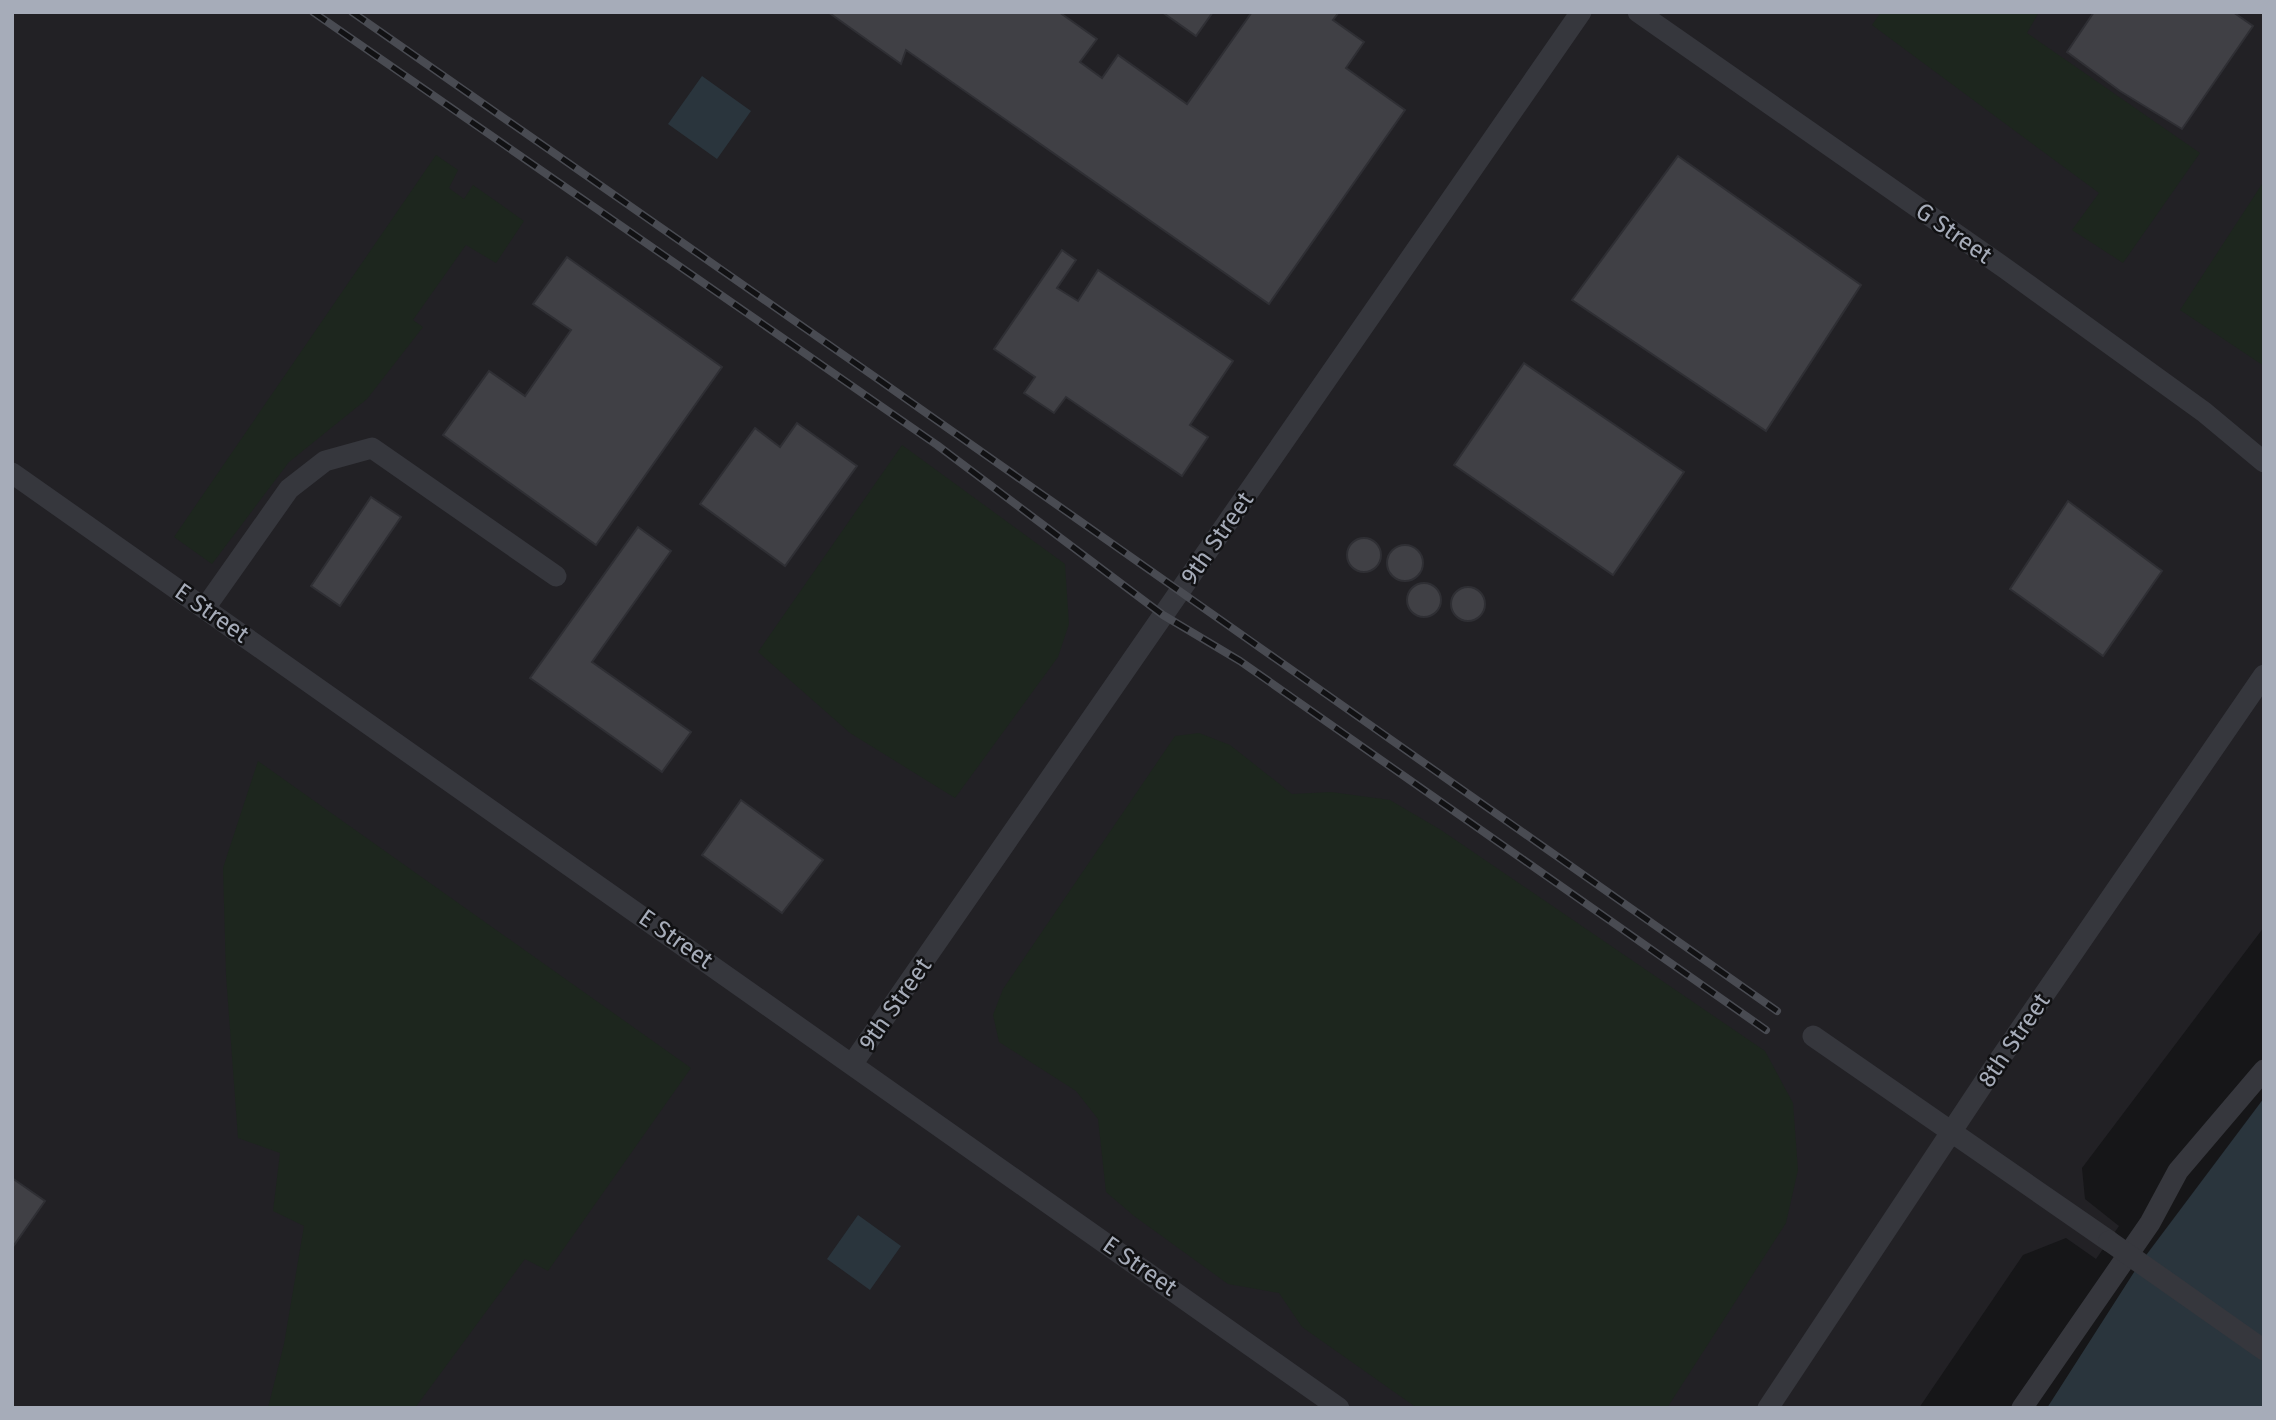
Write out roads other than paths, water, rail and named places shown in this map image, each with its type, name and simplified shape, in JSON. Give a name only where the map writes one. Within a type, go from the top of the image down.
[{"type":"lane","name":"9th Street","points":[[853,1063],[1581,12]]},
{"type":"lane","name":"G Street","points":[[1638,12],[2028,285],[2204,412],[2264,462]]},
{"type":"lane","points":[[205,608],[289,489],[325,461],[372,448],[556,576]]},
{"type":"lane","name":"E Street","points":[[12,472],[1339,1408]]},
{"type":"lane","name":"8th Street","points":[[1768,1408],[1950,1133],[2264,675]]},
{"type":"lane","points":[[1812,1036],[2264,1350]]},
{"type":"lane","points":[[2022,1408],[2150,1223],[2178,1171],[2264,1070]]},
{"type":"railway","points":[[313,12],[937,445],[1163,615],[1240,661],[1766,1030]]},
{"type":"railway","points":[[352,12],[1777,1011]]}]
